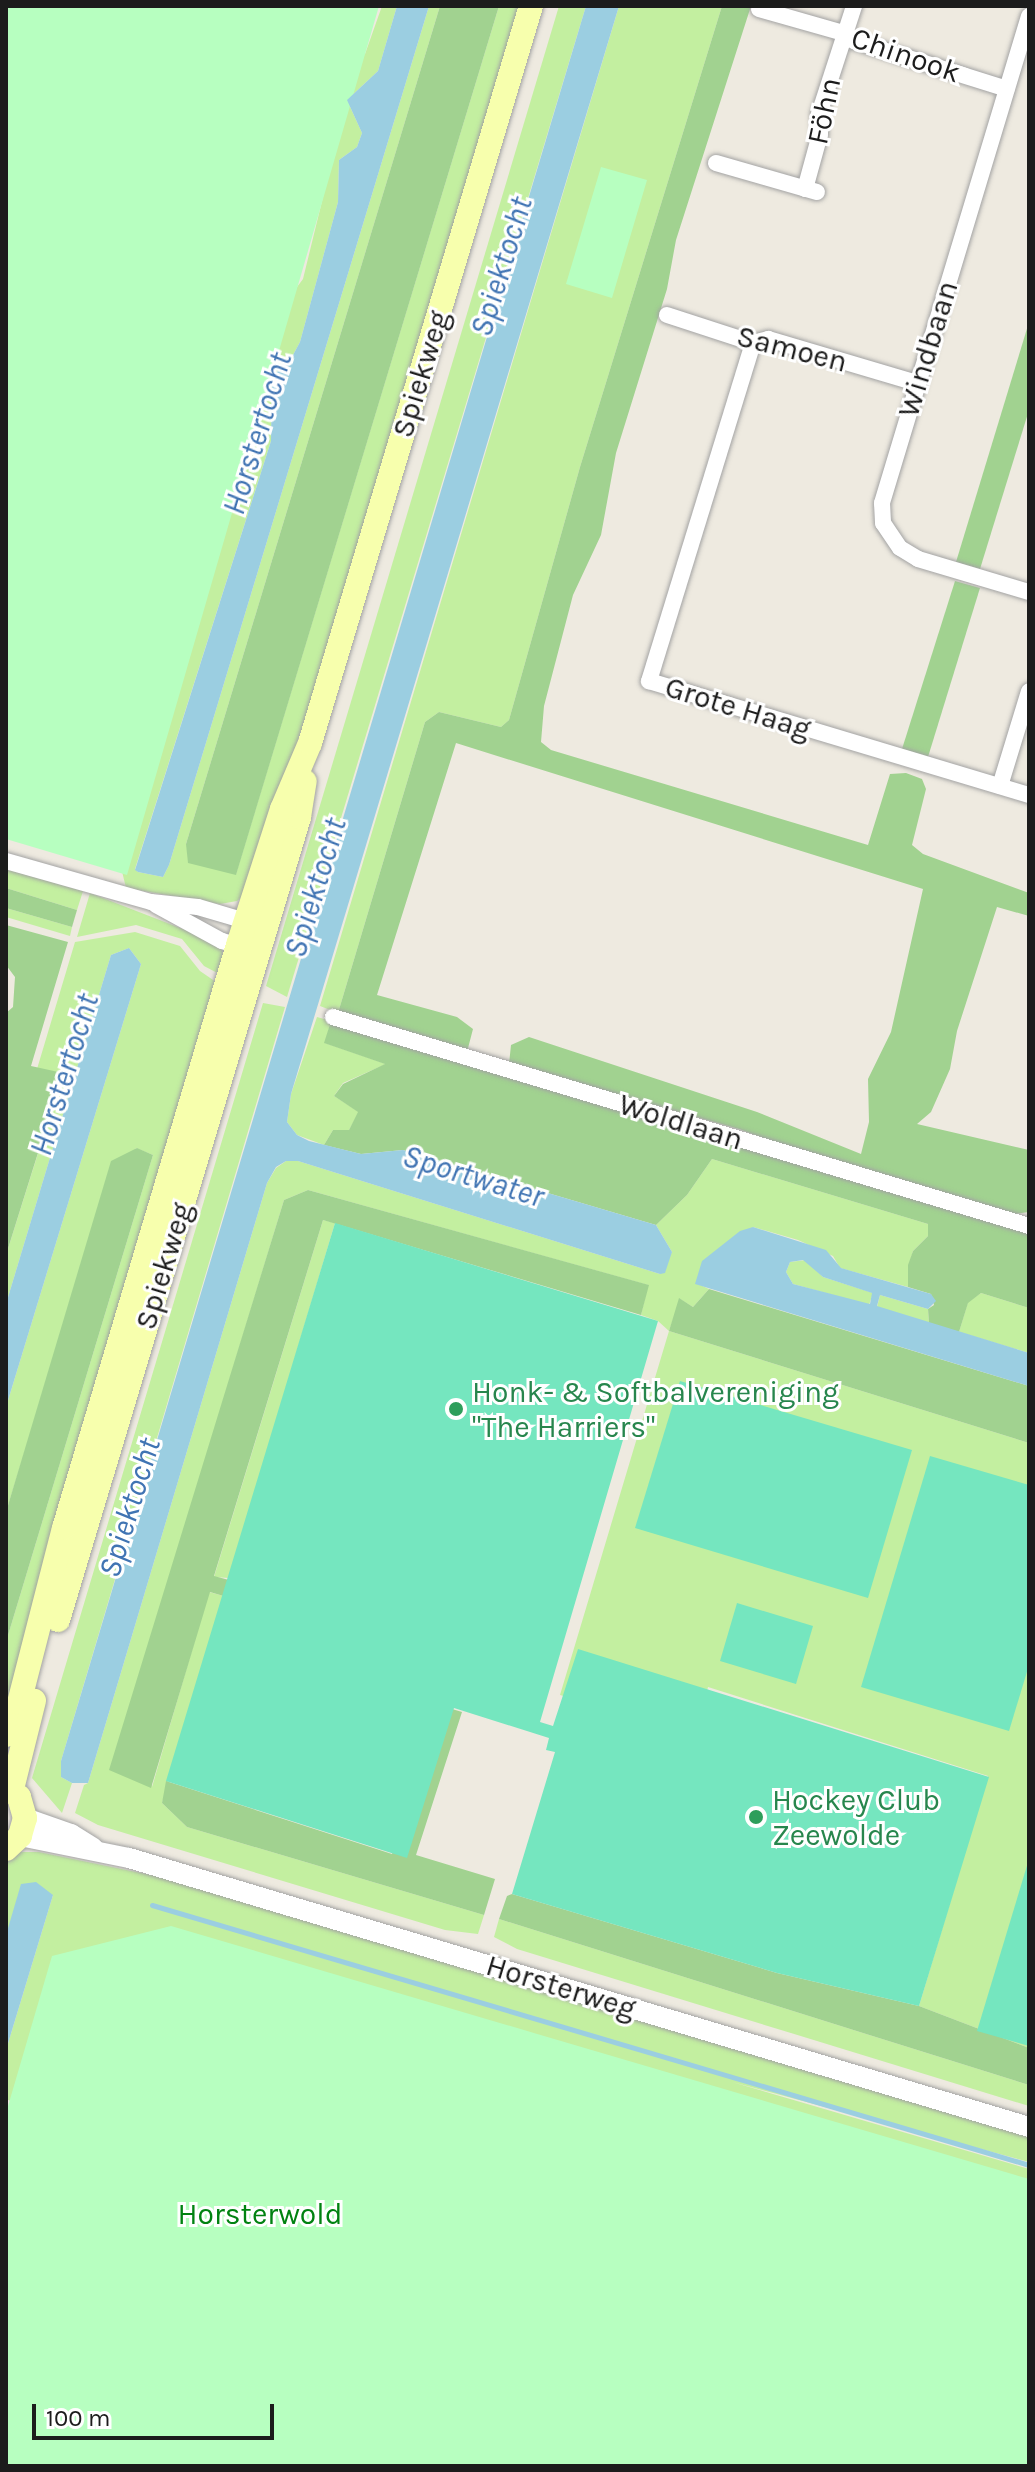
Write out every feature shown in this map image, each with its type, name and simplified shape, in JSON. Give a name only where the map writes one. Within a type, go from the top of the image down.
[{"type":"main road","name":"Spiekweg","points":[[9,1787],[255,924],[282,809],[310,743],[531,6]]},
{"type":"main road","name":"Spiekweg","points":[[6,1735],[19,1703],[64,1528],[248,948]]},
{"type":"main road","points":[[9,1787],[24,1807],[17,1835]]},
{"type":"street","name":"Föhn","points":[[716,163],[811,190],[820,134],[819,114],[854,6]]},
{"type":"street","name":"Chinook","points":[[759,9],[847,34],[854,41],[1007,89]]},
{"type":"street","name":"Windbaan","points":[[1029,16],[882,503],[883,523],[889,536],[900,548],[918,559],[1029,592]]},
{"type":"street","name":"Samoen","points":[[667,315],[753,343],[768,339],[917,383]]},
{"type":"street","name":"Grote Haag","points":[[753,343],[649,681],[1029,795]]},
{"type":"street","points":[[1000,786],[1029,691]]},
{"type":"street","points":[[6,861],[151,902],[198,907],[255,924]]},
{"type":"street","points":[[151,902],[187,924],[248,948]]},
{"type":"street","name":"Woldlaan","points":[[333,1017],[1029,1226]]},
{"type":"street","name":"Horsterweg","points":[[17,1835],[66,1848],[93,1848],[1029,2127]]},
{"type":"green space","points":[[6,6],[379,6],[127,875],[6,839]]},
{"type":"green space","points":[[382,6],[397,6],[378,71],[347,100],[362,133],[357,147],[339,160],[338,202],[300,342],[293,355],[272,377],[271,441],[135,869],[138,872],[163,877],[169,865],[429,6],[440,6],[186,844],[236,874],[499,6],[523,6],[338,617],[249,891],[237,901],[220,904],[126,888],[120,863],[265,330],[303,279],[324,193],[337,67],[365,54]]},
{"type":"green space","points":[[440,6],[499,6],[236,875],[188,863],[186,844]]},
{"type":"green space","points":[[559,6],[586,6],[287,997],[266,986]]},
{"type":"green space","points":[[619,6],[722,6],[580,467],[509,720],[501,727],[439,712],[425,722],[338,1013],[320,1006]]},
{"type":"green space","points":[[722,6],[751,6],[676,240],[667,289],[616,453],[601,535],[573,595],[544,706],[541,742],[551,750],[868,845],[890,774],[906,773],[922,779],[926,789],[912,845],[923,854],[1029,893],[1029,916],[997,907],[957,1031],[950,1069],[931,1112],[917,1124],[1029,1150],[1029,1212],[1014,1214],[806,1154],[739,1129],[509,1064],[511,1045],[529,1037],[757,1112],[861,1154],[869,1122],[868,1079],[891,1032],[923,889],[456,743],[377,995],[457,1017],[473,1029],[467,1052],[338,1013],[425,722],[439,712],[501,727],[509,720],[580,467]]},
{"type":"green space","points":[[601,167],[647,180],[612,298],[566,284]]},
{"type":"green space","points":[[1029,322],[1029,410],[980,569],[956,562]]},
{"type":"green space","points":[[955,581],[980,588],[928,757],[902,749]]},
{"type":"green space","points":[[6,869],[83,891],[77,910],[6,888]]},
{"type":"green space","points":[[6,888],[77,910],[72,927],[6,908]]},
{"type":"green space","points":[[90,893],[206,938],[222,950],[223,976],[204,966],[182,939],[136,925],[77,937]]},
{"type":"green space","points":[[6,908],[72,927],[70,936],[6,917]]},
{"type":"green space","points":[[6,925],[68,942],[31,1066],[63,1073],[6,1255],[6,1013],[13,1007],[15,977],[6,965]]},
{"type":"green space","points":[[135,932],[180,946],[200,971],[216,982],[6,1721],[6,1642],[153,1155],[136,1148],[55,1354],[6,1512],[6,1407],[141,964],[129,948],[111,955],[6,1304],[6,1255],[63,1074],[37,1069],[75,942]]},
{"type":"green space","points":[[263,1003],[285,1007],[61,1761],[61,1777],[72,1783],[62,1813],[32,1778]]},
{"type":"green space","points":[[317,1017],[331,1021],[325,1043],[386,1064],[343,1083],[334,1096],[359,1112],[349,1130],[333,1130],[324,1145],[297,1135],[287,1122],[291,1094]]},
{"type":"green space","points":[[331,1021],[1029,1230],[1029,1308],[981,1293],[968,1303],[959,1332],[929,1323],[928,1309],[934,1305],[931,1294],[908,1287],[908,1265],[913,1251],[928,1236],[928,1224],[712,1159],[687,1195],[656,1225],[403,1150],[361,1154],[324,1145],[333,1130],[349,1130],[358,1112],[334,1096],[343,1084],[385,1064],[324,1043]]},
{"type":"green space","points":[[137,1148],[153,1155],[6,1642],[6,1512],[111,1161]]},
{"type":"green space","points":[[712,1159],[928,1224],[928,1236],[913,1251],[908,1287],[840,1268],[833,1256],[798,1240],[753,1227],[696,1283],[709,1289],[693,1307],[680,1299],[669,1331],[658,1321],[641,1315],[648,1285],[308,1190],[284,1200],[150,1642],[152,1787],[209,1592],[224,1596],[162,1803],[187,1827],[484,1915],[478,1934],[445,1930],[98,1825],[75,1813],[84,1785],[88,1783],[267,1183],[276,1168],[286,1161],[298,1161],[660,1274],[672,1252],[656,1225],[687,1195]]},
{"type":"green space","points":[[308,1190],[649,1285],[641,1315],[323,1220],[214,1576],[439,1636],[432,1657],[210,1592],[151,1788],[109,1770],[284,1200]]},
{"type":"green space","points":[[323,1220],[335,1223],[229,1578],[214,1577]]},
{"type":"green space","points":[[335,1223],[658,1321],[540,1722],[553,1726],[578,1649],[989,1777],[919,2006],[777,1973],[512,1894],[555,1752],[546,1750],[549,1738],[454,1708],[407,1858],[166,1781]]},
{"type":"green space","points":[[806,1260],[823,1277],[873,1293],[869,1305],[793,1284],[786,1272],[790,1262]]},
{"type":"green space","points":[[709,1289],[1029,1386],[1029,1443],[669,1331],[679,1298],[693,1307]]},
{"type":"green space","points":[[981,1293],[1029,1308],[1029,1353],[959,1332],[968,1302]]},
{"type":"green space","points":[[880,1295],[928,1309],[929,1323],[877,1307]]},
{"type":"green space","points":[[669,1331],[1029,1443],[1029,2048],[919,2006],[988,1776],[708,1687],[696,1735],[560,1695]]},
{"type":"green space","points":[[680,1381],[912,1450],[868,1598],[635,1528]]},
{"type":"green space","points":[[930,1456],[1029,1485],[1029,1665],[1009,1731],[861,1687]]},
{"type":"green space","points":[[737,1603],[813,1626],[796,1684],[720,1661]]},
{"type":"green space","points":[[442,1706],[462,1712],[416,1855],[495,1879],[484,1915],[187,1827],[162,1803],[166,1781],[392,1854]]},
{"type":"green space","points":[[17,1852],[39,1852],[180,1881],[1029,2136],[1029,2162],[732,2082],[1029,2169],[1029,2194],[32,2110],[6,2099],[6,2050],[53,1895],[6,1935],[6,1858]]},
{"type":"green space","points":[[1029,1859],[1029,2046],[977,2031]]},
{"type":"green space","points":[[512,1894],[777,1973],[919,2006],[1029,2048],[1029,2085],[499,1919],[507,1896]]},
{"type":"green space","points":[[499,1919],[1029,2085],[1029,2106],[517,1949],[494,1937]]},
{"type":"green space","name":"Horsterwold","points":[[171,1926],[1029,2179],[1029,2466],[6,2466],[6,2113],[52,1956]]},
{"type":"water","points":[[397,6],[429,6],[169,865],[163,877],[138,872],[135,870],[271,441],[272,377],[293,355],[300,342],[338,202],[339,160],[357,147],[362,133],[347,100],[378,71]]},
{"type":"water","name":"Sportwater","points":[[586,6],[619,6],[291,1094],[287,1122],[297,1135],[309,1141],[361,1154],[403,1150],[656,1225],[672,1252],[665,1273],[660,1274],[298,1161],[286,1161],[276,1167],[267,1183],[88,1783],[72,1783],[61,1777],[61,1761]]},
{"type":"water","points":[[129,948],[141,964],[6,1407],[6,1304],[111,955]]},
{"type":"water","points":[[753,1227],[826,1250],[841,1268],[931,1294],[936,1301],[928,1309],[880,1295],[877,1306],[1029,1353],[1029,1386],[695,1284],[702,1261],[740,1231]],"holes":[[[803,1260],[823,1277],[872,1293],[870,1304],[793,1284],[786,1272],[790,1262]]]},
{"type":"water","points":[[36,1882],[53,1895],[6,2050],[6,1935],[21,1884]]},
{"type":"waterway","points":[[152,1905],[1029,2165]]},
{"type":"place","name":"Honk- & Softbalvereniging \"The Harriers\"","points":[[456,1409]]},
{"type":"place","name":"Hockey Club Zeewolde","points":[[756,1817]]},
{"type":"water label","name":"Spiektocht","points":[[502,267]]},
{"type":"water label","name":"Horstertocht","points":[[258,434]]},
{"type":"water label","name":"Spiektocht","points":[[316,888]]},
{"type":"water label","name":"Horstertocht","points":[[65,1075]]},
{"type":"water label","name":"Spiektocht","points":[[130,1508]]}]
